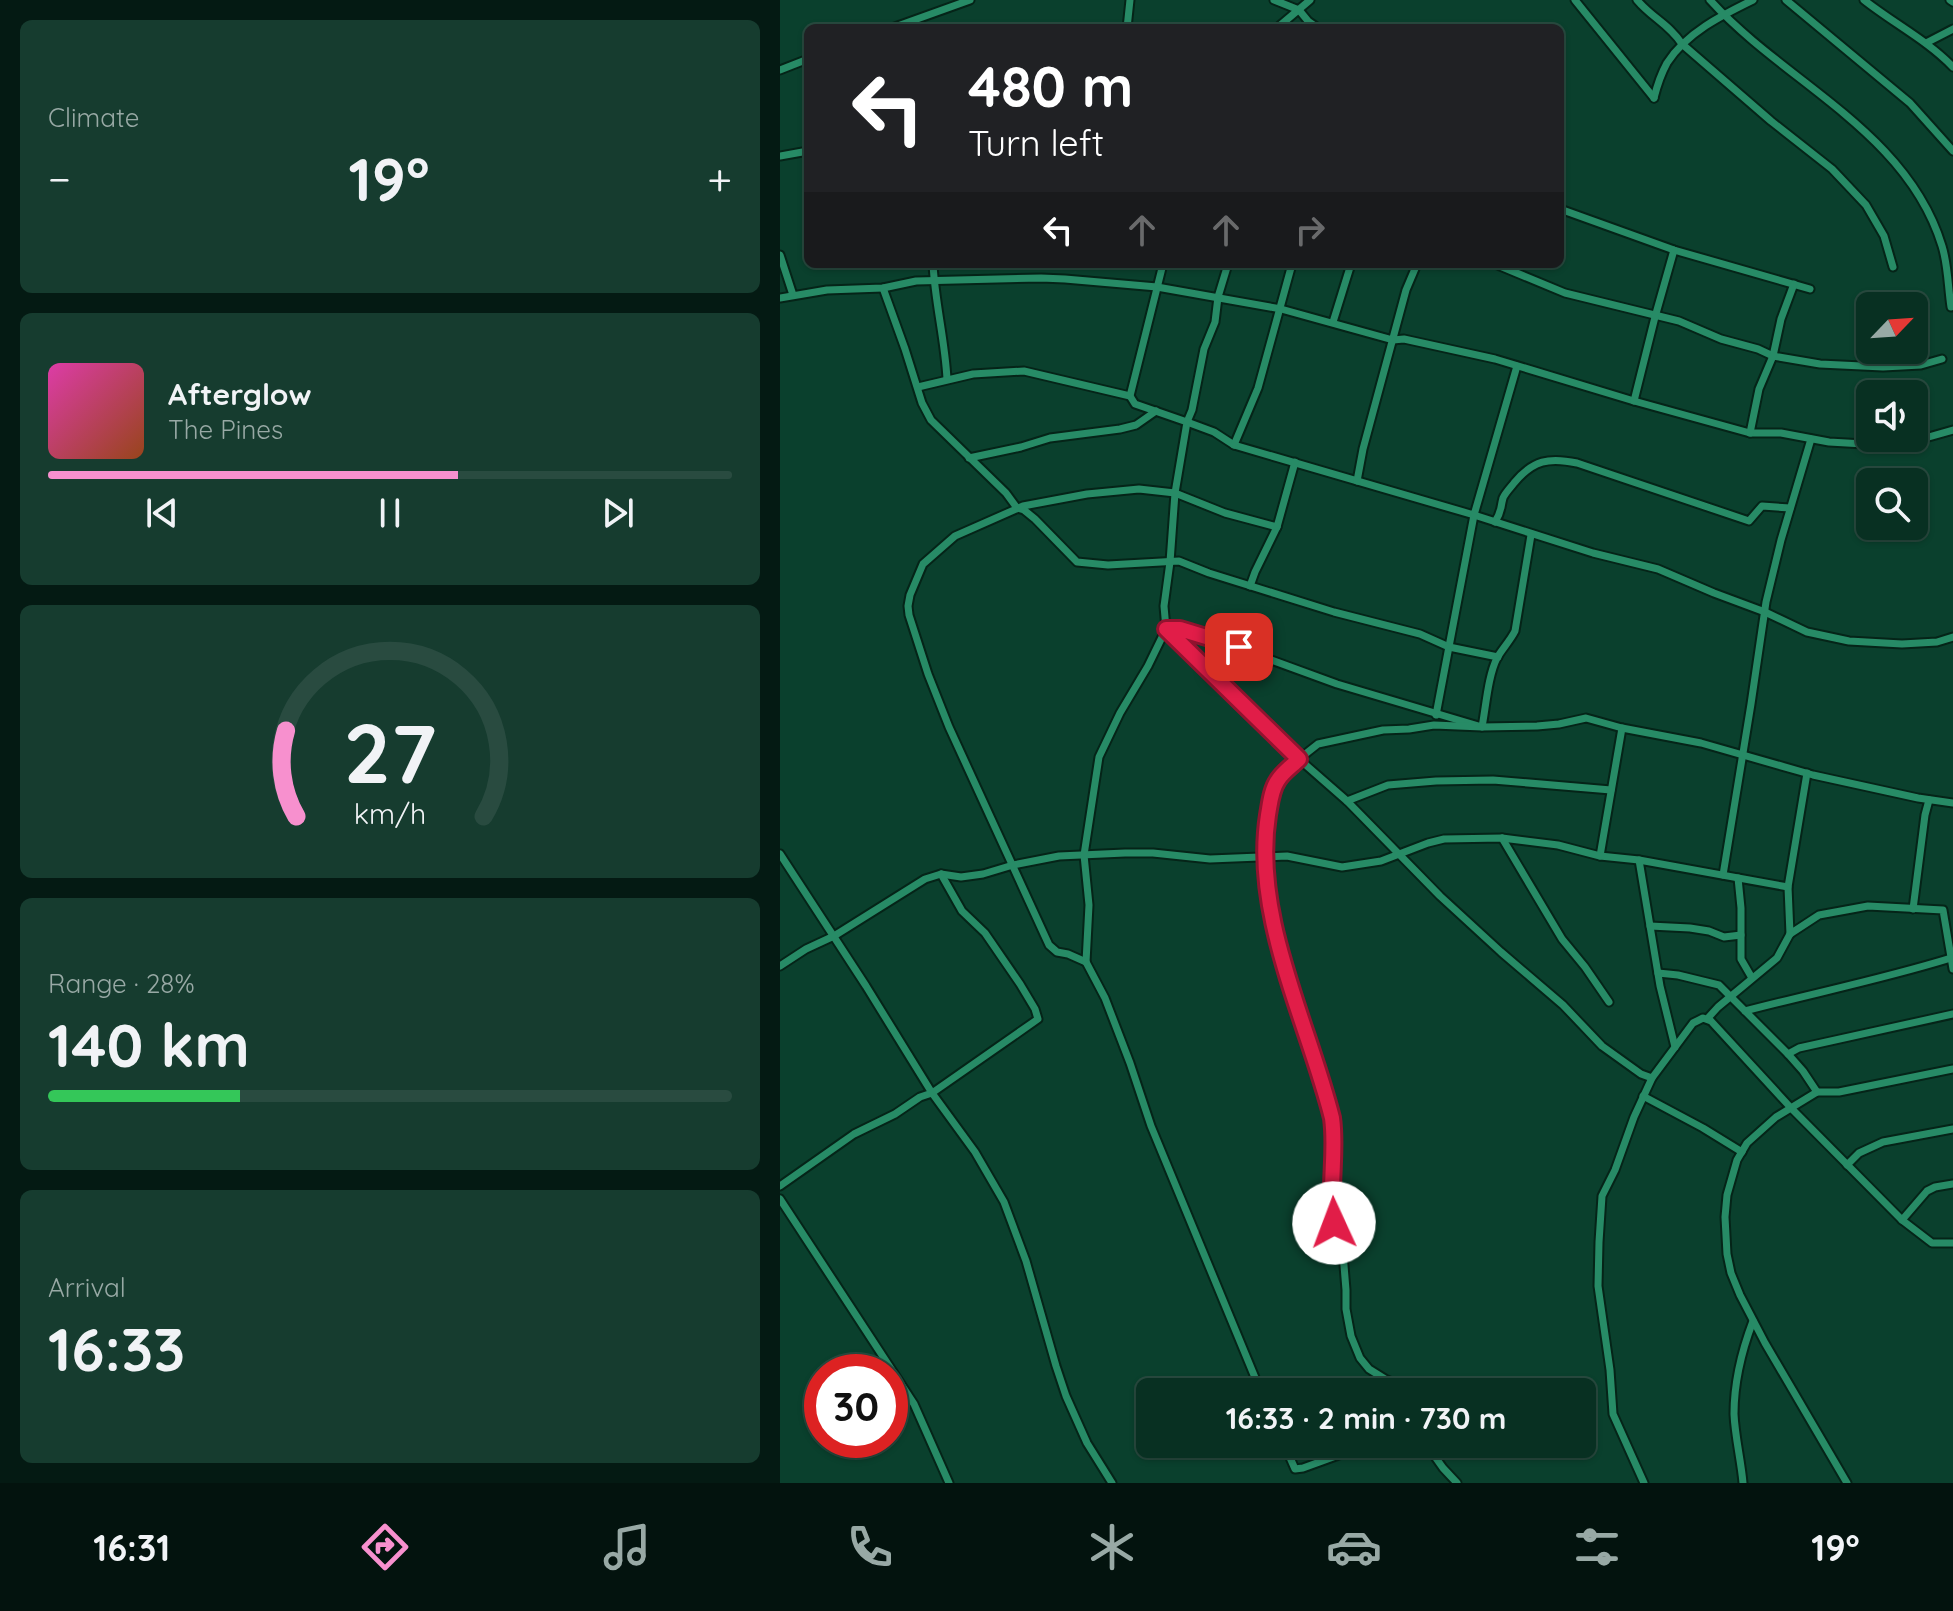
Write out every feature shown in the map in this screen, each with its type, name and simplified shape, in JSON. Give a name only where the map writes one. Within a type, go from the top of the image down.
[{"type":"street","points":[[904,24],[970,0]]},
{"type":"street","points":[[1127,24],[1130,0]]},
{"type":"street","points":[[1274,0],[1299,10],[1312,24]]},
{"type":"street","points":[[1282,24],[1310,0]]},
{"type":"street","points":[[1575,0],[1654,98],[1667,63],[1682,44],[1723,15],[1753,0]]},
{"type":"street","points":[[1637,0],[1648,14],[1673,29],[1682,44],[1832,169],[1866,205],[1884,236],[1893,267]]},
{"type":"street","points":[[1710,0],[1780,64],[1857,123],[1906,174],[1927,208],[1943,248],[1951,307]]},
{"type":"street","points":[[1786,0],[1910,103],[1953,151]]},
{"type":"street","points":[[1864,0],[1884,17],[1926,43],[1953,67]]},
{"type":"street","points":[[1926,43],[1953,29]]},
{"type":"street","points":[[780,56],[783,69],[804,61]]},
{"type":"street","points":[[780,156],[804,152]]},
{"type":"street","points":[[1564,210],[1674,250],[1810,289]]},
{"type":"street","points":[[1634,401],[1674,250]]},
{"type":"street","points":[[780,255],[793,295]]},
{"type":"street","points":[[933,268],[947,379]]},
{"type":"street","points":[[1130,396],[1162,268]]},
{"type":"street","points":[[1227,268],[1187,422],[1175,493],[1164,606],[1166,629],[1099,757],[1084,855],[1089,905],[1086,962],[1105,998],[1151,1126],[1255,1378]]},
{"type":"street","points":[[1234,445],[1258,388],[1291,268]]},
{"type":"street","points":[[1333,322],[1350,268]]},
{"type":"street","points":[[1357,481],[1406,290],[1415,268]]},
{"type":"street","points":[[1505,268],[1565,293],[1679,321],[1773,356],[1820,364],[1883,367],[1921,365],[1942,359]]},
{"type":"street","points":[[780,298],[827,290],[883,288],[916,281],[1041,278],[1157,287],[1281,309],[1393,340],[1404,339],[1436,346],[1750,433],[1781,433],[1829,442],[1889,443],[1918,440],[1953,430]]},
{"type":"street","points":[[1750,433],[1759,389],[1773,356],[1781,319],[1794,284]]},
{"type":"street","points":[[883,288],[922,403],[931,420],[1006,493],[1017,508],[1035,519],[1077,562],[1108,565],[1179,561],[1334,612],[1420,634],[1449,647],[1498,657]]},
{"type":"street","points":[[1434,725],[1474,515],[1517,366]]},
{"type":"street","points":[[918,387],[947,379],[1024,371],[1130,396],[1135,404],[1214,432],[1234,445],[1474,515],[1531,535],[1658,569],[1807,632],[1849,641],[1902,644],[1937,642],[1953,637]]},
{"type":"street","points":[[969,458],[1050,438],[1136,425],[1156,411]]},
{"type":"street","points":[[1723,875],[1765,612],[1790,508],[1811,439]]},
{"type":"street","points":[[1495,522],[1502,510],[1504,497],[1522,474],[1535,463],[1562,460],[1749,521],[1762,506],[1790,508]]},
{"type":"street","points":[[1250,586],[1277,527],[1295,462]]},
{"type":"street","points":[[1086,962],[1057,952],[1049,945],[949,727],[909,615],[908,606],[915,581],[923,564],[955,536],[1017,508],[1087,494],[1139,489],[1175,493],[1225,513],[1277,527]]},
{"type":"street","points":[[1482,727],[1498,657],[1515,631],[1531,535]]},
{"type":"street","points":[[1166,629],[1200,634],[1337,684],[1482,727]]},
{"type":"street","points":[[1166,629],[1299,759],[1347,801],[1440,896],[1563,1005],[1602,1046],[1641,1074],[1652,1078]]},
{"type":"street","points":[[1383,1378],[1369,1369],[1360,1358],[1351,1336],[1343,1253],[1332,1209],[1335,1137],[1332,1118],[1299,1015],[1270,901],[1265,855],[1268,813],[1276,782],[1318,744],[1383,730],[1434,725],[1559,724],[1586,718],[1701,743],[1807,773],[1953,803]]},
{"type":"street","points":[[1600,856],[1622,728]]},
{"type":"street","points":[[1790,934],[1788,887],[1807,773]]},
{"type":"street","points":[[1347,801],[1388,785],[1436,781],[1493,780],[1611,790]]},
{"type":"street","points":[[1913,909],[1929,800]]},
{"type":"street","points":[[780,966],[925,879],[941,874],[961,877],[983,874],[1059,856],[1153,853],[1210,859],[1265,855],[1342,867],[1367,865],[1444,839],[1502,838],[1558,845],[1600,856],[1788,887]]},
{"type":"street","points":[[1502,838],[1562,939],[1609,1002]]},
{"type":"street","points":[[780,854],[932,1093],[975,1152],[1004,1202],[1026,1261],[1066,1396],[1087,1443],[1112,1483]]},
{"type":"street","points":[[1639,860],[1658,973],[1675,1047]]},
{"type":"street","points":[[780,1186],[854,1134],[932,1093],[1038,1019],[994,946],[962,911],[941,874]]},
{"type":"street","points":[[1738,878],[1741,959],[1752,978]]},
{"type":"street","points":[[1644,1483],[1613,1414],[1598,1286],[1602,1196],[1652,1078],[1693,1023],[1707,1019],[1777,958],[1790,934],[1819,915],[1868,906],[1943,910],[1953,969]]},
{"type":"street","points":[[1650,926],[1690,928],[1724,937],[1741,935]]},
{"type":"street","points":[[1745,1011],[1893,976],[1951,958]]},
{"type":"street","points":[[1658,973],[1719,985],[1788,1054],[1817,1092]]},
{"type":"street","points":[[1788,1054],[1799,1048],[1953,1014]]},
{"type":"street","points":[[1707,1019],[1902,1220],[1932,1243],[1953,1243]]},
{"type":"street","points":[[1847,1483],[1753,1321],[1731,1273],[1725,1234],[1727,1195],[1737,1160],[1747,1143],[1767,1125],[1817,1092],[1839,1092],[1953,1069]]},
{"type":"street","points":[[1643,1096],[1742,1152]]},
{"type":"street","points":[[1847,1165],[1859,1153],[1883,1142],[1953,1129]]},
{"type":"street","points":[[1902,1220],[1927,1191],[1953,1184]]},
{"type":"street","points":[[780,1199],[914,1404],[949,1483]]},
{"type":"street","points":[[1743,1483],[1734,1400],[1744,1343],[1753,1321]]},
{"type":"street","points":[[1290,1458],[1295,1469],[1330,1458]]},
{"type":"street","points":[[1436,1458],[1457,1483]]},
{"type":"route","points":[[1239,647],[1180,629],[1166,629],[1299,759],[1276,782],[1266,825],[1265,855],[1279,943],[1332,1118],[1335,1137],[1334,1223]]}]
